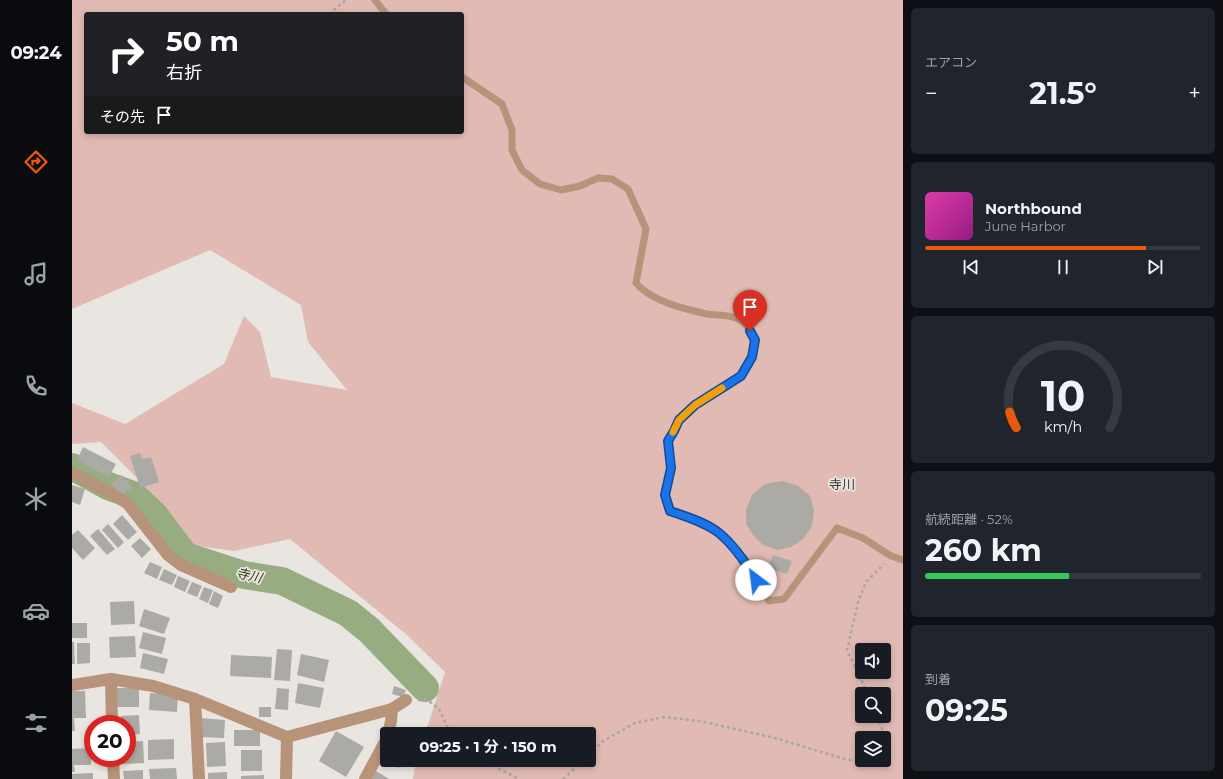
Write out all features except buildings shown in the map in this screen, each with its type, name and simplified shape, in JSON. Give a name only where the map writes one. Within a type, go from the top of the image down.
[{"type":"street","points":[[72,473],[128,504],[168,555],[181,566],[231,587]]},
{"type":"street","points":[[72,684],[111,679],[153,686],[196,699],[287,737],[392,709],[406,700]]},
{"type":"street","points":[[111,679],[112,715]]},
{"type":"street","points":[[196,699],[199,779]]},
{"type":"street","points":[[390,727],[392,709]]},
{"type":"street","points":[[286,779],[287,737]]},
{"type":"street","points":[[365,779],[380,751]]},
{"type":"street","points":[[113,767],[114,779]]},
{"type":"lane","points":[[375,0],[384,12]]},
{"type":"lane","points":[[464,78],[502,104],[512,130],[512,150],[522,170],[540,184],[561,190],[580,186],[598,178],[612,179],[628,189],[646,229],[636,283],[643,292],[673,305],[708,314],[735,317],[744,322],[755,340],[752,357],[741,376],[695,405],[679,420],[668,441],[671,468],[665,495],[670,511],[719,532],[744,558],[769,601],[784,599],[837,528],[863,538],[891,556],[903,560]]},
{"type":"path","points":[[331,12],[346,0]]},
{"type":"path","points":[[864,687],[846,650],[858,602],[866,582],[891,556]]},
{"type":"path","points":[[428,700],[439,709],[448,727]]},
{"type":"path","points":[[596,748],[604,741],[635,723],[664,717],[700,721],[775,738],[848,760],[855,760]]},
{"type":"path","points":[[495,767],[518,779]]},
{"type":"path","points":[[563,779],[576,767]]},
{"type":"shaded area","points":[[72,0],[903,0],[903,779],[413,779],[415,767],[596,767],[596,727],[427,727],[445,672],[407,635],[290,539],[234,551],[191,545],[138,479],[101,442],[72,444],[72,403],[125,424],[224,364],[244,316],[260,332],[271,377],[347,390],[308,342],[301,305],[210,250],[72,309]]},
{"type":"waterway","name":"寺川","points":[[72,467],[108,486],[133,495],[155,516],[185,556],[244,575],[282,581],[348,613],[369,630],[425,688]]},
{"type":"slow traffic","points":[[673,432],[679,420],[695,405],[722,388]]},
{"type":"district","name":"寺川","points":[[842,484]]},
{"type":"route","points":[[750,331],[755,340],[752,357],[741,376],[695,405],[679,420],[668,441],[671,468],[665,495],[670,511],[719,532],[744,558],[756,580]]}]
